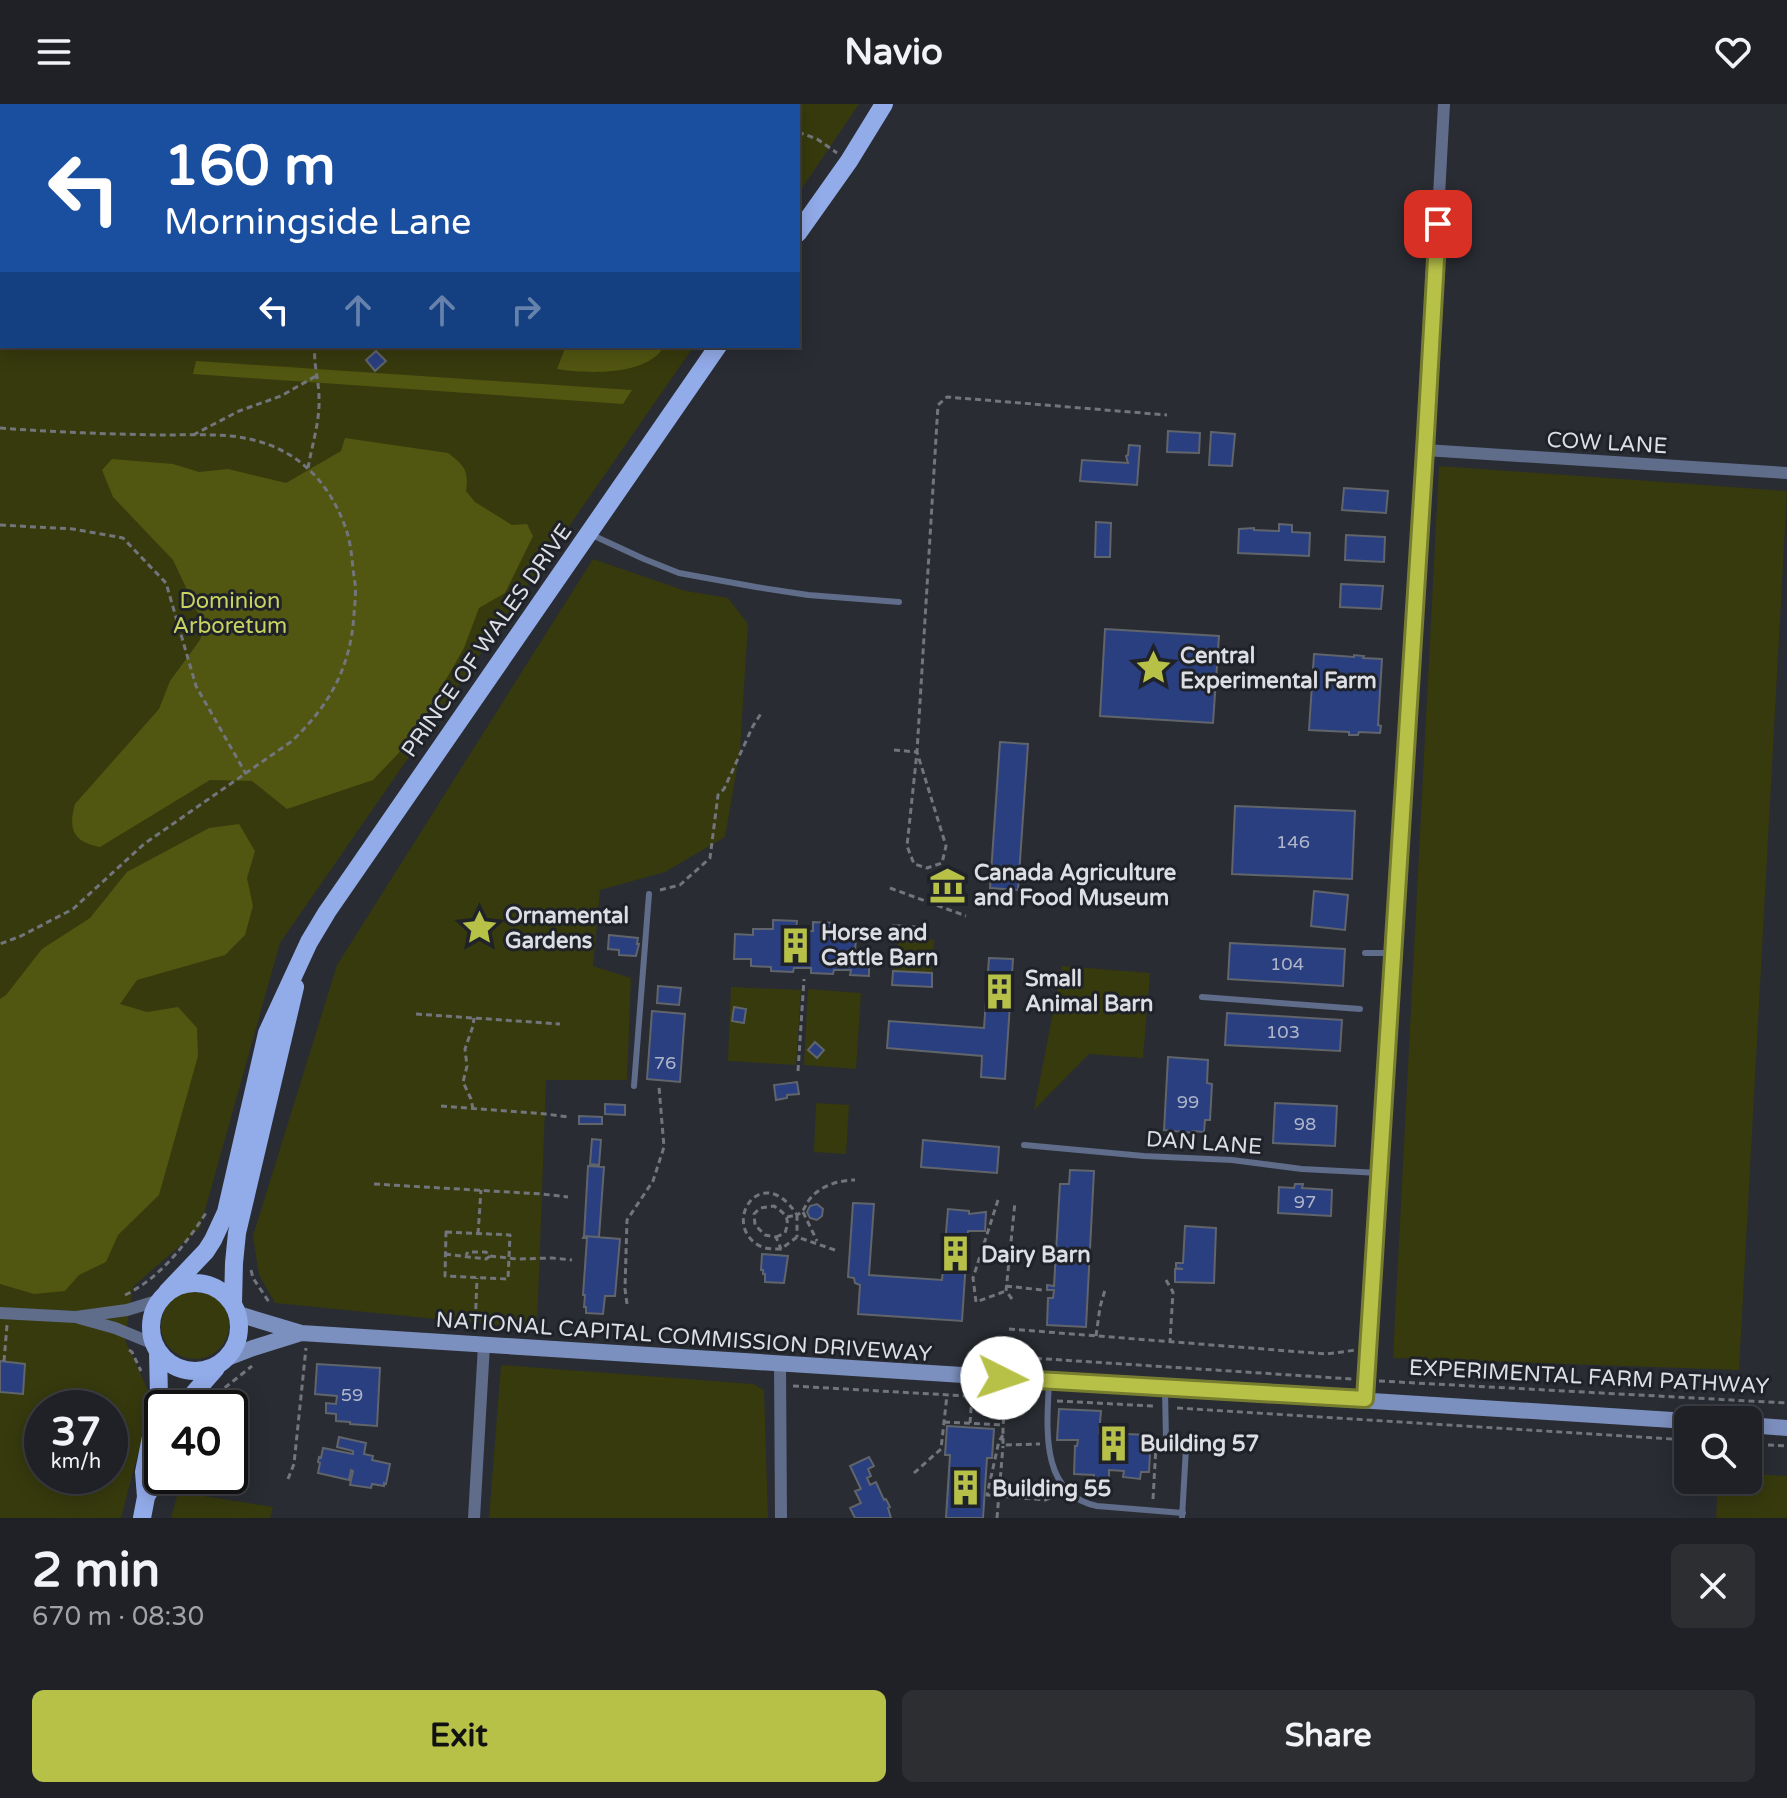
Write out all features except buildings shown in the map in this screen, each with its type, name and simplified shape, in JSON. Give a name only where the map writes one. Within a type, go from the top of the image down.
[{"type":"main road","points":[[800,230],[849,161],[884,104]]},
{"type":"main road","name":"PRINCE OF WALES DRIVE","points":[[163,1296],[206,1251],[226,1212],[267,1033],[309,942],[717,348]]},
{"type":"main road","name":"PRINCE OF WALES DRIVE","points":[[236,1309],[234,1263],[237,1233],[300,965]]},
{"type":"main road","points":[[142,1518],[146,1497],[144,1472],[159,1397],[151,1320],[163,1296],[186,1283],[197,1282],[218,1288],[236,1309],[240,1326],[234,1349],[197,1390]]},
{"type":"main road","points":[[156,1348],[167,1362],[192,1372],[205,1371],[223,1362]]},
{"type":"street","points":[[1365,1399],[1444,104]]},
{"type":"street","name":"COW LANE","points":[[1425,450],[1787,473]]},
{"type":"street","points":[[4,1313],[76,1317],[127,1310],[163,1296]]},
{"type":"street","name":"NATIONAL CAPITAL COMMISSION DRIVEWAY","points":[[236,1309],[304,1341]]},
{"type":"street","points":[[76,1317],[115,1328],[156,1348]]},
{"type":"street","name":"NATIONAL CAPITAL COMMISSION DRIVEWAY","points":[[223,1362],[253,1348],[304,1341],[479,1345],[1674,1420]]},
{"type":"street","points":[[474,1518],[479,1345]]},
{"type":"street","points":[[780,1364],[781,1518]]},
{"type":"street","points":[[1762,1426],[1787,1428]]},
{"type":"lane","points":[[589,533],[679,573],[808,595],[899,602]]},
{"type":"lane","points":[[634,1086],[649,894]]},
{"type":"lane","points":[[1365,953],[1393,953]]},
{"type":"lane","points":[[1202,997],[1360,1009]]},
{"type":"lane","name":"DAN LANE","points":[[1024,1145],[1380,1173]]},
{"type":"lane","points":[[1002,1378],[1005,1356]]},
{"type":"lane","points":[[1049,1381],[1048,1444],[1059,1482],[1067,1492],[1084,1503],[1097,1506],[1182,1515],[1186,1448],[1166,1442],[1165,1389]]},
{"type":"path","points":[[800,133],[817,139],[849,161]]},
{"type":"path","points":[[308,468],[319,415],[315,348]]},
{"type":"path","points":[[192,435],[239,411],[281,396],[316,376]]},
{"type":"path","points":[[917,752],[946,846],[942,863],[927,868],[914,864],[907,846],[917,752],[938,405],[947,397],[1167,415]]},
{"type":"path","points":[[0,428],[69,433],[231,436],[259,441],[286,451],[308,468],[333,497],[347,533],[356,589],[353,636],[339,682],[313,721],[292,741],[144,844],[73,909],[0,944]]},
{"type":"path","points":[[0,525],[73,529],[123,538],[166,583],[196,686],[246,774]]},
{"type":"path","points":[[649,894],[680,885],[710,858],[718,795],[724,789],[762,712]]},
{"type":"path","points":[[894,750],[917,752]]},
{"type":"path","points":[[890,888],[966,916]]},
{"type":"path","points":[[798,1071],[804,979]]},
{"type":"path","points":[[416,1014],[560,1024]]},
{"type":"path","points":[[473,1109],[463,1082],[467,1066],[465,1049],[474,1018]]},
{"type":"path","points":[[627,1304],[627,1220],[653,1181],[664,1147],[659,1087]]},
{"type":"path","points":[[441,1106],[568,1117]]},
{"type":"path","points":[[787,1217],[803,1212],[818,1191],[842,1180],[855,1180]]},
{"type":"path","points":[[374,1184],[568,1197]]},
{"type":"path","points":[[478,1234],[481,1190]]},
{"type":"path","points":[[769,1193],[782,1196],[797,1215],[797,1237],[781,1249],[763,1248],[747,1234],[742,1218],[749,1200],[769,1193]]},
{"type":"path","points":[[998,1200],[973,1278],[976,1302],[1006,1288],[1042,1290]]},
{"type":"path","points":[[1012,1299],[1006,1288],[1015,1202]]},
{"type":"path","points":[[124,1295],[148,1280],[178,1253],[210,1206]]},
{"type":"path","points":[[774,1206],[787,1217],[785,1233],[776,1237],[765,1235],[755,1225],[754,1214],[760,1208],[774,1206]]},
{"type":"path","points":[[803,1212],[818,1244]]},
{"type":"path","points":[[446,1232],[478,1234],[510,1235],[508,1279],[445,1276],[446,1232]]},
{"type":"path","points":[[776,1237],[781,1249]]},
{"type":"path","points":[[797,1237],[835,1250]]},
{"type":"path","points":[[445,1254],[486,1252],[490,1256],[508,1258],[572,1260]]},
{"type":"path","points":[[477,1278],[479,1345]]},
{"type":"path","points":[[1166,1280],[1173,1292],[1170,1341]]},
{"type":"path","points":[[1096,1336],[1105,1290]]},
{"type":"path","points":[[4,1313],[4,1361]]},
{"type":"path","points":[[1009,1329],[1327,1354],[1369,1348]]},
{"type":"path","points":[[288,1479],[294,1464],[304,1341]]},
{"type":"path","points":[[125,1346],[132,1352],[142,1374]]},
{"type":"path","name":"EXPERIMENTAL FARM PATHWAY","points":[[1005,1356],[1787,1403]]},
{"type":"path","points":[[222,1390],[256,1363]]},
{"type":"path","points":[[970,1423],[973,1376]]},
{"type":"path","points":[[791,1386],[1674,1439]]},
{"type":"path","points":[[914,1473],[941,1449],[947,1395]]},
{"type":"path","points":[[997,1518],[1006,1398]]},
{"type":"path","points":[[944,1422],[1003,1425]]},
{"type":"path","points":[[1003,1435],[987,1495],[1045,1500],[1067,1492]]},
{"type":"path","points":[[1003,1445],[1048,1444]]},
{"type":"path","points":[[1152,1510],[1156,1444]]},
{"type":"path","points":[[1762,1445],[1787,1446]]},
{"type":"green space","name":"Dominion Arboretum","points":[[800,104],[859,104],[800,191]]},
{"type":"green space","name":"Dominion Arboretum","points":[[0,348],[693,348],[280,943],[200,1228],[133,1287],[125,1340],[148,1390],[144,1390],[144,1430],[128,1491],[128,1390],[24,1390],[24,1494],[127,1494],[121,1518],[0,1518]]},
{"type":"green space","points":[[565,348],[662,348],[645,363],[616,371],[557,369]]},
{"type":"green space","points":[[196,361],[632,390],[623,404],[193,374]]},
{"type":"green space","points":[[345,438],[448,453],[464,469],[466,491],[475,502],[512,525],[527,524],[533,536],[505,593],[479,608],[464,648],[412,739],[373,780],[287,809],[252,781],[210,780],[100,847],[84,842],[78,838],[73,827],[75,804],[159,709],[170,681],[200,640],[204,626],[173,560],[113,497],[102,470],[112,459],[173,464],[199,472],[228,469],[286,483],[341,451]]},
{"type":"green space","points":[[1439,466],[1787,491],[1739,1370],[1393,1358]]},
{"type":"green space","name":"Ornamental Gardens","points":[[593,559],[686,591],[728,598],[748,624],[740,751],[725,837],[665,872],[600,890],[593,966],[631,978],[627,1080],[546,1080],[537,1329],[275,1303],[259,1275],[253,1236],[337,965]]},
{"type":"green space","points":[[239,824],[255,851],[247,878],[253,906],[245,935],[225,955],[137,980],[120,1004],[147,1012],[178,1007],[197,1028],[198,1056],[159,1195],[118,1235],[106,1262],[79,1275],[65,1291],[34,1294],[0,1284],[0,999],[42,949],[90,918],[127,872],[209,828]]},
{"type":"green space","points":[[898,938],[934,940],[932,973],[893,971]]},
{"type":"green space","points":[[1062,966],[1150,973],[1143,1058],[1089,1054],[1034,1110]]},
{"type":"green space","points":[[731,987],[801,990],[796,1065],[728,1061]]},
{"type":"green space","points":[[808,989],[861,993],[856,1069],[804,1065]]},
{"type":"green space","points":[[816,1103],[849,1105],[846,1154],[814,1152]]},
{"type":"green space","points":[[188,1291],[202,1291],[214,1296],[224,1306],[229,1325],[224,1344],[214,1354],[202,1359],[188,1359],[176,1354],[166,1344],[161,1332],[161,1318],[166,1306],[176,1296]]},
{"type":"green space","points":[[501,1365],[753,1384],[764,1390],[768,1518],[489,1518]]},
{"type":"green space","points":[[1762,1475],[1787,1476],[1787,1518],[1716,1518],[1717,1494],[1762,1494]]},
{"type":"green space","points":[[177,1494],[273,1507],[270,1518],[171,1518]]},
{"type":"place","name":"Central Experimental Farm","points":[[1154,668]]},
{"type":"place","name":"Canada Agriculture and Food Museum","points":[[948,885]]},
{"type":"place","name":"Ornamental Gardens","points":[[479,928]]},
{"type":"place","name":"Horse and Cattle Barn","points":[[795,945]]},
{"type":"place","name":"Small Animal Barn","points":[[999,991]]},
{"type":"place","name":"Dairy Barn","points":[[955,1254]]},
{"type":"place","name":"Building 57","points":[[1114,1443]]},
{"type":"place","name":"Building 55","points":[[966,1488]]},
{"type":"route","points":[[1002,1378],[1365,1399],[1438,224]]}]
